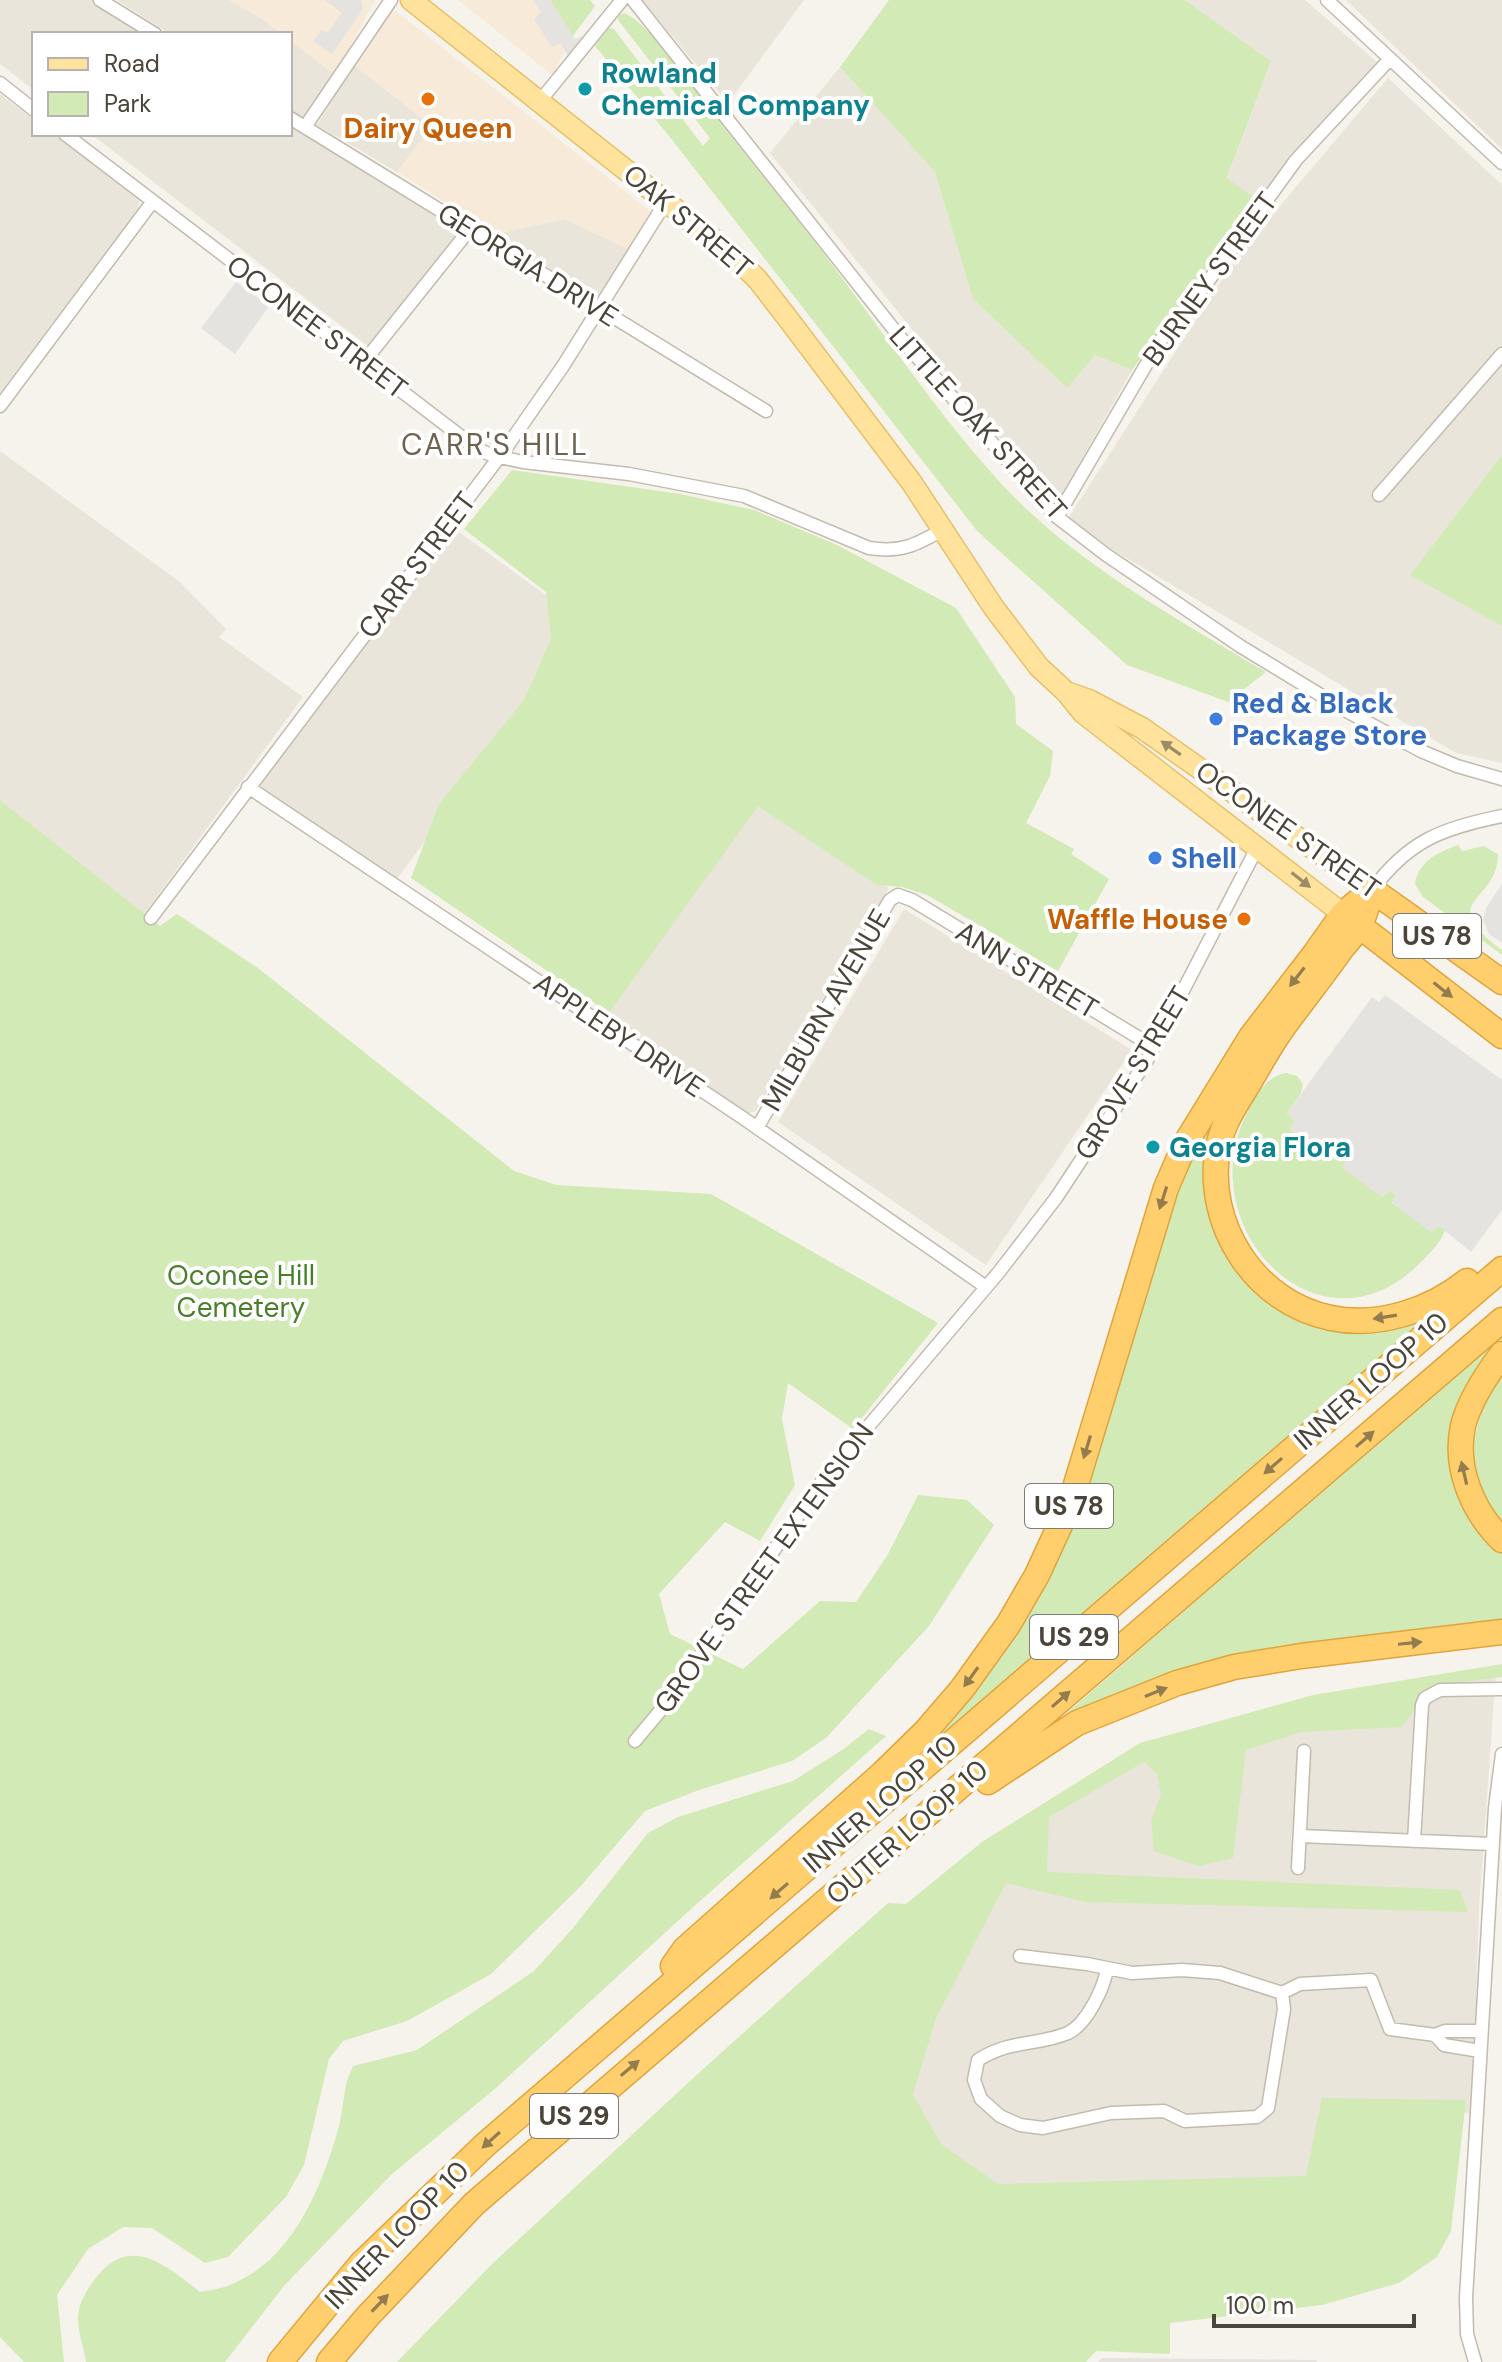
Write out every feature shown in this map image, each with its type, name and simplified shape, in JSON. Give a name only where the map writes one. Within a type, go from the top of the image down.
[{"type":"highway","name":"US 78","points":[[646,2004],[685,1949],[925,1732],[962,1689],[1008,1625],[1037,1575],[1071,1501],[1166,1188],[1185,1144],[1251,1037],[1314,955],[1351,920],[1372,890]]},
{"type":"highway","name":"OCONEE STREET","points":[[1372,890],[1502,982]]},
{"type":"highway","name":"OCONEE STREET","points":[[1351,920],[1502,1036]]},
{"type":"highway","points":[[1351,920],[1314,987],[1282,1028],[1224,1126],[1217,1149],[1218,1199],[1236,1251],[1253,1274],[1277,1294],[1303,1308],[1331,1318],[1366,1320],[1409,1314],[1450,1295],[1492,1262],[1502,1258]]},
{"type":"highway","points":[[1314,987],[1351,960],[1384,945]]},
{"type":"highway","name":"INNER LOOP 10","points":[[280,2362],[361,2264],[486,2144],[1502,1269]]},
{"type":"highway","name":"OUTER LOOP 10","points":[[329,2362],[367,2317],[474,2204],[1502,1320]]},
{"type":"highway","points":[[1502,1354],[1463,1424],[1460,1456],[1468,1492],[1488,1527],[1502,1540]]},
{"type":"highway","points":[[918,1824],[945,1812],[1077,1723],[1177,1683],[1234,1667],[1301,1656],[1502,1632]]},
{"type":"main road","name":"OAK STREET","points":[[411,0],[732,254],[758,280],[944,529]]},
{"type":"main road","name":"OCONEE STREET","points":[[944,529],[994,608],[1039,667],[1083,713],[1351,920]]},
{"type":"main road","name":"OCONEE STREET","points":[[1066,692],[1089,700],[1142,728],[1372,890]]},
{"type":"street","points":[[100,0],[152,32]]},
{"type":"street","points":[[305,127],[391,0]]},
{"type":"street","points":[[540,101],[622,0]]},
{"type":"street","name":"LITTLE OAK STREET","points":[[633,0],[903,341],[1057,517],[1105,554],[1240,646],[1350,713],[1421,751],[1457,766],[1502,779]]},
{"type":"street","points":[[1327,0],[1502,163]]},
{"type":"street","name":"BURNEY STREET","points":[[1057,517],[1160,341],[1209,280],[1296,160],[1389,60]]},
{"type":"street","points":[[0,83],[32,108]]},
{"type":"street","name":"GEORGIA DRIVE","points":[[292,119],[766,411]]},
{"type":"street","name":"OCONEE STREET","points":[[68,136],[476,448],[499,457],[558,468],[629,474],[744,496],[869,548],[890,551],[915,545],[944,529]]},
{"type":"street","name":"CARR STREET","points":[[151,918],[499,457],[563,366],[667,200]]},
{"type":"street","points":[[0,406],[153,201]]},
{"type":"street","points":[[363,363],[470,229]]},
{"type":"street","points":[[1379,495],[1502,354]]},
{"type":"street","name":"APPLEBY DRIVE","points":[[248,787],[757,1128],[986,1287]]},
{"type":"street","points":[[1372,890],[1402,855],[1431,835],[1462,824],[1502,816]]},
{"type":"street","name":"GROVE STREET","points":[[986,1287],[1056,1198],[1154,1047],[1258,846]]},
{"type":"street","name":"MILBURN AVENUE","points":[[757,1128],[849,967],[890,900],[898,895]]},
{"type":"street","name":"ANN STREET","points":[[898,895],[912,900],[1154,1047]]},
{"type":"street","name":"GROVE STREET EXTENSION","points":[[635,1741],[670,1699],[823,1480],[986,1287]]},
{"type":"street","points":[[1414,1841],[1422,1705],[1425,1698],[1440,1690],[1502,1689]]},
{"type":"street","points":[[1298,1868],[1304,1751]]},
{"type":"street","points":[[1475,2362],[1466,2319],[1492,1844],[1502,1754]]},
{"type":"street","points":[[1300,1836],[1492,1844]]},
{"type":"street","points":[[1020,1956],[1132,1973],[1182,1970],[1220,1973],[1282,1993],[1300,1984],[1371,1980],[1390,2029],[1435,2035],[1445,2031],[1481,2031]]},
{"type":"street","points":[[1107,1970],[1103,1987],[1092,2007],[1070,2032],[996,2048],[978,2060],[974,2080],[981,2099],[1000,2116],[1020,2125],[1043,2128],[1111,2113],[1164,2111],[1185,2121],[1257,2117],[1268,2108],[1284,2009],[1282,1993]]},
{"type":"street","points":[[1435,2035],[1444,2045],[1480,2051]]},
{"type":"shaded area","points":[[0,0],[93,0],[145,32],[32,32],[32,88],[0,64]]},
{"type":"shaded area","points":[[117,0],[229,0],[279,32],[167,32]]},
{"type":"shaded area","points":[[229,0],[375,0],[335,75],[292,42],[292,32],[279,32]]},
{"type":"shaded area","points":[[325,0],[361,0],[363,9],[332,54],[313,41],[322,30],[327,33],[342,13]]},
{"type":"shaded area","points":[[458,0],[580,0],[587,10],[552,75]]},
{"type":"shaded area","points":[[533,0],[550,0],[575,39],[583,36],[568,57],[561,43],[552,47],[534,19],[541,12]]},
{"type":"shaded area","points":[[642,0],[804,0],[728,103]]},
{"type":"shaded area","points":[[1185,0],[1305,0],[1378,63],[1257,200],[1227,179],[1271,61]]},
{"type":"shaded area","points":[[1346,0],[1502,0],[1502,149]]},
{"type":"shaded area","points":[[392,8],[650,211],[629,249],[564,219],[496,234],[397,172],[432,126],[354,65]]},
{"type":"shaded area","points":[[292,42],[335,75],[303,119],[292,112]]},
{"type":"shaded area","points":[[354,65],[432,126],[397,172],[317,125]]},
{"type":"shaded area","points":[[840,67],[935,172],[973,299],[1066,387],[1095,355],[1132,370],[1055,507],[770,153]]},
{"type":"shaded area","points":[[1388,78],[1502,185],[1502,455],[1411,574],[1502,626],[1502,763],[1456,753],[1113,550],[1069,517],[1236,258]]},
{"type":"shaded area","points":[[0,94],[32,118],[32,136],[56,136],[139,200],[138,209],[0,393]]},
{"type":"shaded area","points":[[292,124],[461,229],[369,347],[94,136],[292,136]]},
{"type":"shaded area","points":[[564,219],[629,249],[596,298],[496,234]]},
{"type":"shaded area","points":[[236,282],[269,306],[235,354],[201,328]]},
{"type":"shaded area","points":[[0,451],[180,582],[226,629],[219,637],[303,697],[144,914],[0,800]]},
{"type":"shaded area","points":[[452,527],[554,601],[561,656],[397,879],[261,791],[259,781]]},
{"type":"shaded area","points":[[756,801],[889,888],[756,1111],[749,1113],[604,1017]]},
{"type":"shaded area","points":[[1502,884],[1502,943],[1489,934],[1483,920],[1486,908]]},
{"type":"shaded area","points":[[904,909],[1132,1050],[986,1265],[778,1122]]},
{"type":"shaded area","points":[[1385,995],[1502,1080],[1502,1210],[1471,1252],[1439,1226],[1431,1232],[1392,1203],[1396,1195],[1390,1190],[1382,1197],[1342,1168],[1347,1160],[1342,1154],[1333,1161],[1290,1129],[1295,1121],[1287,1113],[1372,997],[1379,1002]]},
{"type":"shaded area","points":[[1496,1672],[1479,1907],[1473,2113],[1327,2106],[1311,2191],[982,2193],[913,2135],[899,2066],[1044,1813],[1151,1751],[1399,1688]]},
{"type":"shaded area","points":[[1102,2358],[1316,2360],[1317,2362],[1098,2362]]},
{"type":"green space","points":[[550,0],[590,0],[595,6],[573,36]]},
{"type":"green space","points":[[889,0],[1185,0],[1271,61],[1227,178],[1257,200],[1132,370],[1095,355],[1067,388],[973,299],[935,172],[840,67]]},
{"type":"green space","points":[[624,13],[646,29],[670,57],[824,254],[946,418],[1019,502],[1050,530],[1119,582],[1266,672],[1228,702],[1127,665],[978,532],[669,136],[595,46],[608,28],[614,29],[703,146],[710,138],[618,20],[618,16]]},
{"type":"green space","points":[[1502,455],[1502,626],[1410,575]]},
{"type":"green space","points":[[512,470],[680,494],[754,510],[837,545],[956,608],[1015,697],[1016,724],[1053,751],[1050,776],[1026,823],[1074,849],[1071,854],[1109,879],[1058,971],[927,895],[902,887],[877,885],[758,806],[609,1013],[411,878],[439,804],[524,700],[551,639],[546,592],[464,529]]},
{"type":"green space","name":"Oconee Hill Cemetery","points":[[0,800],[160,926],[177,914],[258,968],[514,1171],[556,1185],[711,1194],[938,1323],[853,1429],[788,1383],[782,1419],[795,1485],[760,1541],[725,1522],[659,1594],[670,1634],[743,1669],[820,1601],[856,1602],[887,1556],[918,1495],[967,1500],[994,1525],[929,1626],[826,1738],[792,1761],[699,1790],[645,1811],[580,1887],[491,1974],[407,2021],[343,2041],[329,2059],[304,2165],[286,2197],[228,2257],[205,2263],[152,2228],[123,2227],[88,2249],[57,2295],[64,2362],[24,2362],[0,2337]]},
{"type":"green space","points":[[1458,845],[1462,851],[1484,846],[1498,854],[1489,883],[1470,910],[1472,921],[1502,950],[1502,955],[1423,897],[1415,884],[1425,863]]},
{"type":"green space","points":[[1287,1073],[1297,1076],[1303,1084],[1301,1093],[1287,1113],[1295,1121],[1290,1129],[1334,1160],[1341,1154],[1347,1160],[1343,1167],[1383,1196],[1390,1190],[1396,1195],[1392,1203],[1432,1231],[1437,1225],[1445,1230],[1436,1246],[1415,1268],[1377,1292],[1339,1298],[1304,1289],[1273,1268],[1249,1237],[1235,1199],[1233,1157],[1246,1115],[1257,1094],[1267,1082]]},
{"type":"green space","points":[[1212,1110],[1220,1114],[1210,1208],[1306,1319],[1411,1320],[1415,1325],[1384,1357],[892,1783],[1032,1604],[1151,1254]]},
{"type":"green space","points":[[1502,1334],[1502,1346],[1456,1421],[1502,1551],[1502,1624],[1385,1637],[1059,1724],[1059,1720]]},
{"type":"green space","points":[[1502,1374],[1502,1524],[1478,1490],[1472,1448],[1485,1399]]},
{"type":"green space","points":[[1502,1664],[1502,1677],[1432,1686],[1402,1727],[1301,1732],[1246,1750],[1233,1858],[1198,1866],[1154,1851],[1151,1820],[1161,1795],[1157,1774],[1144,1762],[1049,1817],[1047,1872],[1460,1890],[1468,1912],[1086,1902],[1006,1883],[936,2018],[913,2094],[941,2144],[998,2184],[1306,2176],[1322,2098],[1466,2100],[1451,2231],[1437,2257],[1399,2283],[1322,2305],[1170,2323],[1170,2354],[1096,2351],[1086,2362],[397,2362],[492,2264],[888,1903],[906,1904],[982,1842],[1140,1743],[1313,1695]]},
{"type":"green space","points":[[869,1729],[886,1736],[496,2088],[391,2175],[284,2286],[225,2362],[86,2362],[78,2313],[86,2293],[108,2265],[121,2258],[148,2258],[174,2272],[200,2292],[230,2285],[252,2273],[288,2240],[314,2197],[324,2173],[353,2066],[417,2050],[534,1971],[573,1928],[648,1833],[678,1817],[793,1781]]},
{"type":"place","name":"Rowland Chemical Company","points":[[585,89]]},
{"type":"place","name":"Dairy Queen","points":[[428,99]]},
{"type":"place","name":"Red & Black Package Store","points":[[1216,719]]},
{"type":"place","name":"Shell","points":[[1155,858]]},
{"type":"place","name":"Waffle House","points":[[1244,919]]},
{"type":"place","name":"Georgia Flora","points":[[1153,1147]]},
{"type":"district","name":"CARR'S HILL","points":[[495,444]]}]
